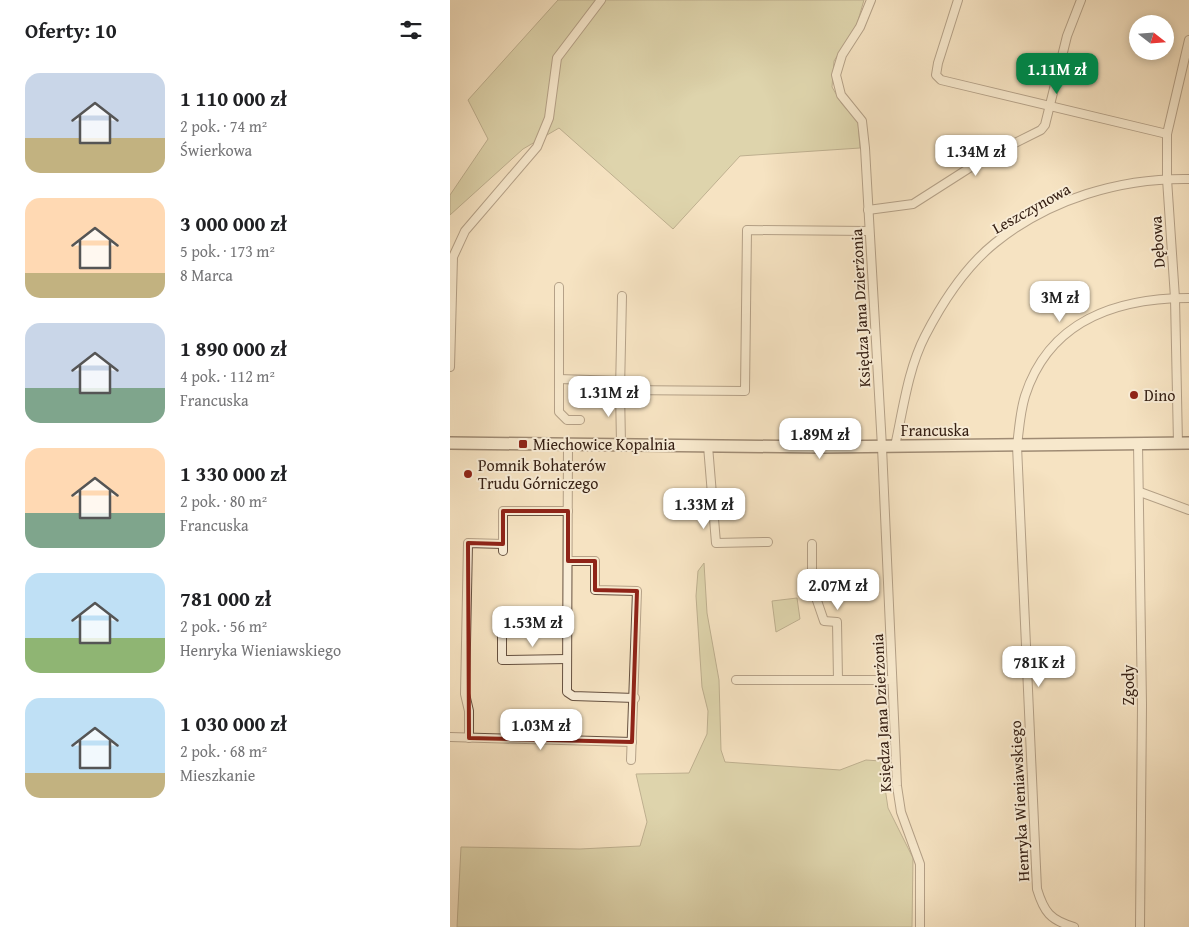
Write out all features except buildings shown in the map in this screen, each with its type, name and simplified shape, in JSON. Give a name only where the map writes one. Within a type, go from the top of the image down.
[{"type":"street","points":[[450,367],[452,257],[465,231],[538,147],[548,118],[557,58],[601,0]]},
{"type":"street","name":"Księdza Jana Dzierżonia","points":[[871,0],[860,28],[842,55],[836,75],[841,95],[862,121],[882,447],[897,786],[901,812],[920,864],[920,927]]},
{"type":"street","points":[[958,0],[938,63],[936,75],[941,80],[1167,134]]},
{"type":"street","points":[[868,210],[912,204],[985,158],[1042,130],[1045,125],[1067,36],[1081,0]]},
{"type":"street","name":"Dębowa","points":[[1183,444],[1166,179],[1167,134],[1189,40]]},
{"type":"street","name":"Leszczynowa","points":[[895,446],[912,374],[924,338],[957,284],[973,264],[994,243],[1054,207],[1092,191],[1166,179],[1189,179]]},
{"type":"street","points":[[620,390],[745,391],[747,230],[869,231]]},
{"type":"street","points":[[559,287],[559,412],[567,420],[580,420]]},
{"type":"street","points":[[621,444],[622,296]]},
{"type":"street","name":"Henryka Wieniawskiego","points":[[1074,927],[1054,920],[1041,903],[1036,889],[1017,446],[1024,398],[1032,376],[1062,336],[1087,318],[1109,309],[1175,298],[1189,298]]},
{"type":"street","points":[[559,379],[620,381]]},
{"type":"street","name":"Francuska","points":[[450,443],[882,447],[1183,444]]},
{"type":"street","points":[[568,444],[568,692],[573,696],[635,698]]},
{"type":"street","name":"Zgody","points":[[1138,444],[1142,706],[1140,927]]},
{"type":"street","points":[[708,446],[716,543],[768,542]]},
{"type":"street","points":[[1140,492],[1189,510]]},
{"type":"street","points":[[469,738],[469,711],[466,694],[468,543],[503,548],[503,511],[568,511]]},
{"type":"street","points":[[812,544],[812,586],[824,621],[837,622],[838,680]]},
{"type":"street","points":[[568,561],[595,561],[595,590],[637,591],[632,760]]},
{"type":"street","points":[[502,633],[502,660],[567,659]]},
{"type":"street","points":[[736,680],[892,680]]},
{"type":"street","points":[[450,737],[632,742]]},
{"type":"highlighted area","points":[[503,511],[568,511],[568,561],[595,561],[595,590],[637,591],[632,742],[469,738],[468,543],[503,544]]},
{"type":"green space","points":[[558,0],[864,0],[857,24],[834,61],[832,87],[842,104],[858,122],[860,148],[740,156],[673,229],[559,128],[523,149],[450,215],[450,195],[488,139],[468,100]]},
{"type":"green space","points":[[704,563],[707,613],[719,680],[721,750],[725,762],[840,770],[866,760],[881,761],[888,808],[913,858],[912,927],[457,927],[461,847],[580,849],[640,846],[647,822],[636,774],[689,773],[707,734],[708,711],[702,687],[696,596],[698,571]]},
{"type":"green space","points":[[797,598],[800,619],[776,632],[772,601]]},
{"type":"place","name":"Dino","points":[[1134,395]]},
{"type":"place","name":"Miechowice Kopalnia","points":[[523,444]]},
{"type":"place","name":"Pomnik Bohaterów Trudu Górniczego","points":[[468,474]]}]
